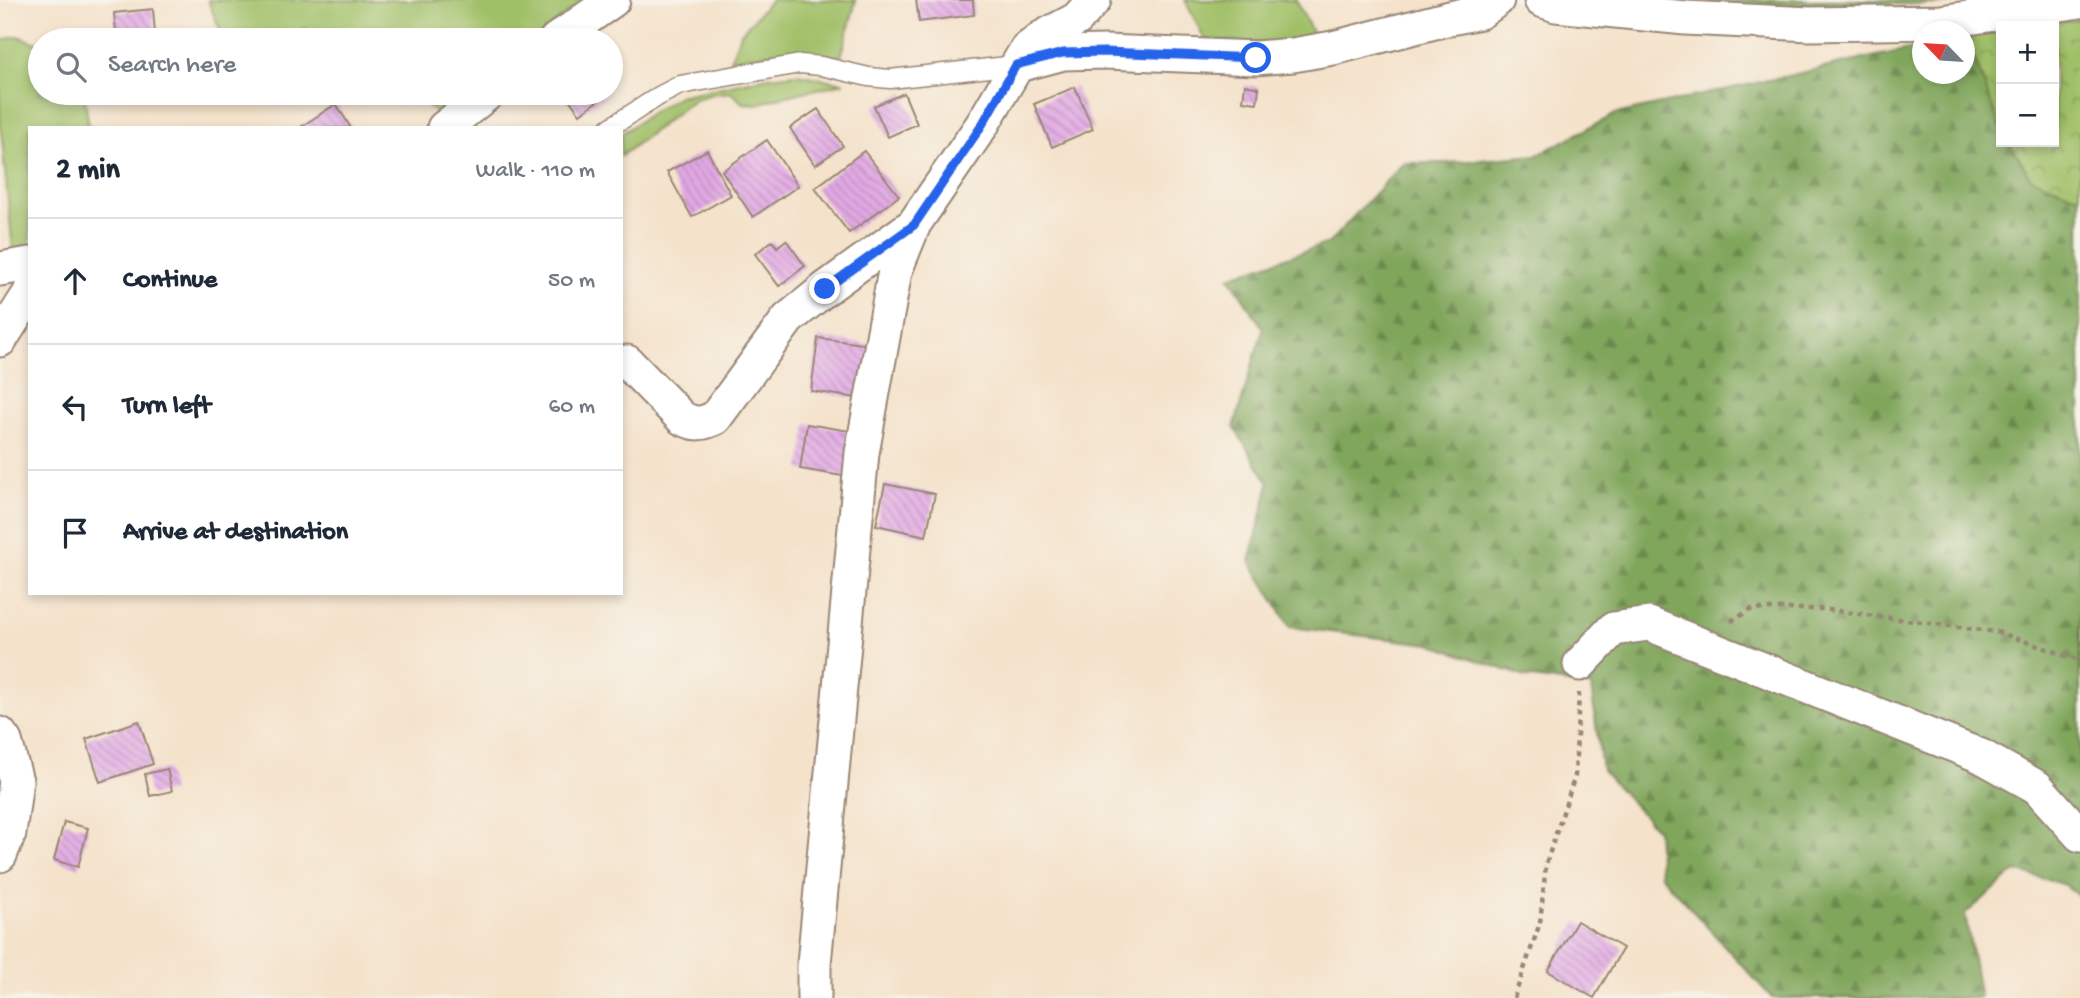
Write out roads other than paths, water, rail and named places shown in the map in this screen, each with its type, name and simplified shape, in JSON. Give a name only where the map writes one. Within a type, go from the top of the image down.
[{"type":"street","points":[[573,28],[612,0]]},
{"type":"street","points":[[814,998],[816,950],[862,453],[895,271],[914,225],[982,125],[1026,50],[1043,37],[1077,19],[1094,0]]},
{"type":"street","points":[[1016,65],[1063,53],[1256,58],[1293,55],[1333,48],[1480,12],[1497,0]]},
{"type":"street","points":[[1541,0],[1556,5],[1658,16],[1810,24],[1941,22],[2080,1]]},
{"type":"street","points":[[447,126],[473,105]]},
{"type":"street","points":[[627,362],[682,418],[691,423],[703,423],[715,418],[788,319],[914,225]]},
{"type":"street","points":[[0,269],[28,264]]},
{"type":"street","points":[[0,340],[28,296]]},
{"type":"street","points":[[1580,664],[1613,629],[1649,624],[1981,756],[2037,787],[2080,835]]},
{"type":"street","points":[[0,734],[5,741],[16,781],[9,833],[0,855]]},
{"type":"lane","points":[[612,126],[680,85],[800,64],[890,79],[1016,65]]}]
